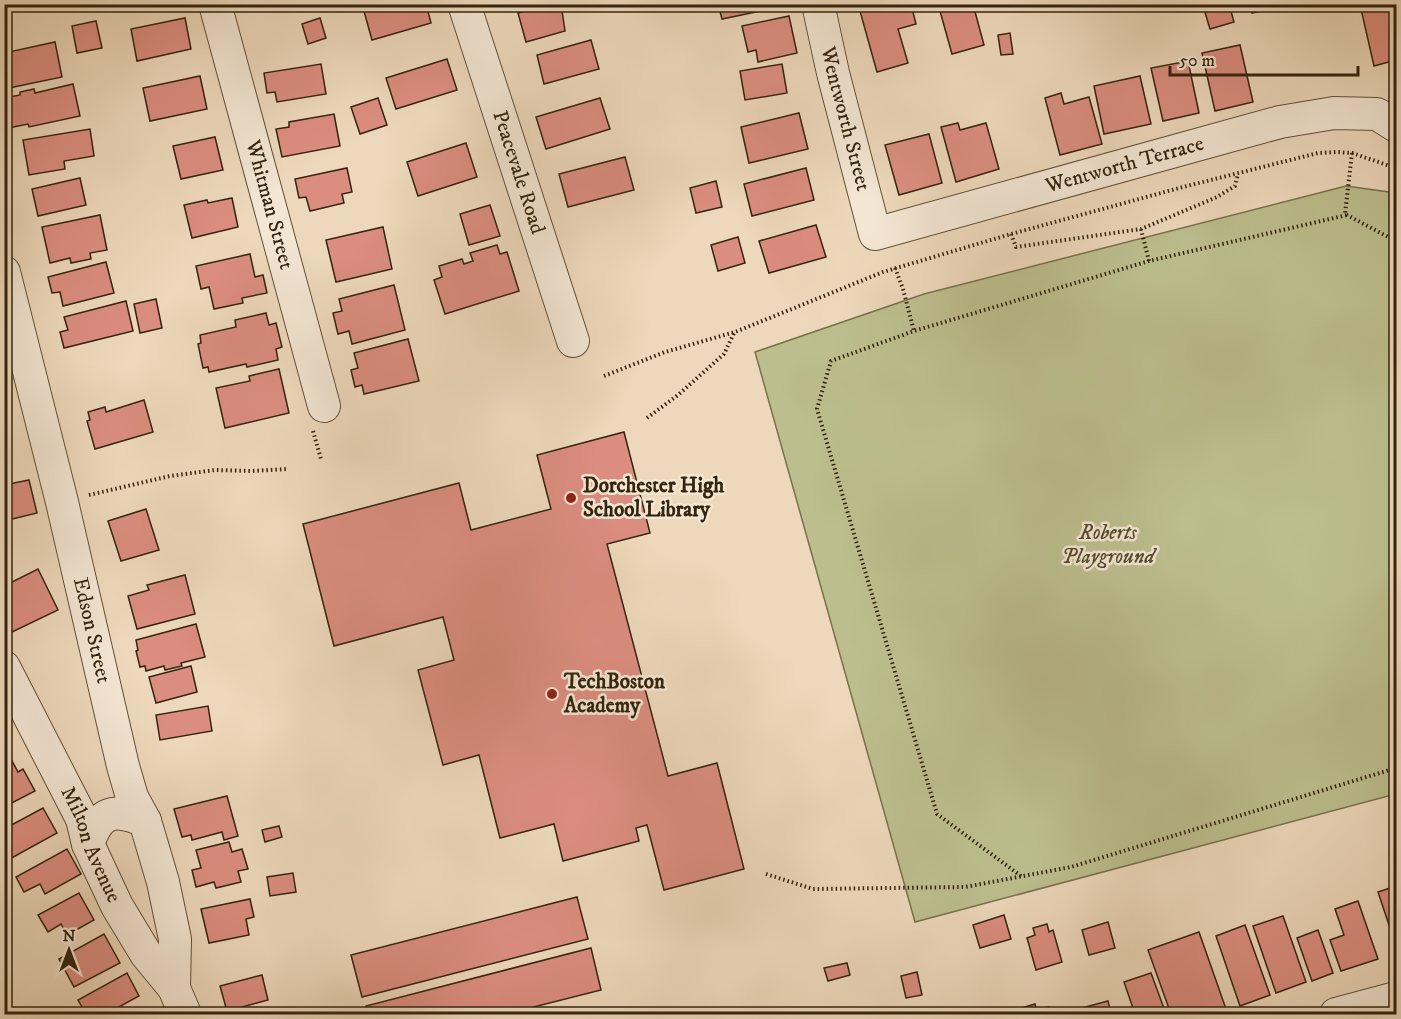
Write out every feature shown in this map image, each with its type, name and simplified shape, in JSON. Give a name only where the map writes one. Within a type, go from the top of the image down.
[{"type":"street","name":"Whitman Street","points":[[215,4],[324,406]]},
{"type":"street","name":"Peacevale Road","points":[[464,4],[573,341]]},
{"type":"street","name":"Wentworth Street","points":[[818,4],[833,73],[875,234]]},
{"type":"street","name":"Wentworth Terrace","points":[[875,234],[1280,122],[1334,113],[1387,120]]},
{"type":"street","name":"Edson Street","points":[[4,272],[62,502],[123,766],[132,797],[145,821],[163,882],[175,939],[180,1001]]},
{"type":"street","name":"Milton Avenue","points":[[4,668],[82,819],[88,844],[117,906],[146,954],[180,1001]]},
{"type":"street","points":[[88,844],[99,820],[113,813],[128,814],[145,821]]},
{"type":"street","points":[[117,906],[137,910],[148,909],[158,898],[163,882]]},
{"type":"street","points":[[1336,1014],[1396,998]]},
{"type":"path","points":[[604,376],[664,352],[735,332],[895,268],[1011,234],[1238,174],[1318,153],[1337,152],[1352,153],[1396,168]]},
{"type":"path","points":[[1352,153],[1345,214],[1392,239],[1396,247]]},
{"type":"path","points":[[1011,234],[1016,247],[1141,229],[1217,197],[1235,186],[1238,174]]},
{"type":"path","points":[[1021,876],[937,814],[817,410],[831,362],[914,331],[1149,261],[1347,214]]},
{"type":"path","points":[[1141,229],[1149,261]]},
{"type":"path","points":[[895,268],[914,331]]},
{"type":"path","points":[[647,418],[678,395],[724,354],[735,332]]},
{"type":"path","points":[[62,502],[170,476],[215,470],[288,469]]},
{"type":"path","points":[[766,874],[813,889],[964,887],[1071,867],[1396,768]]},
{"type":"green space","name":"Roberts Playground","points":[[1346,186],[1396,193],[1396,794],[915,922],[755,352],[924,294]]},
{"type":"building","points":[[362,4],[426,4],[431,23],[372,40]]},
{"type":"building","points":[[546,4],[561,4],[565,31],[526,42],[518,13]]},
{"type":"building","points":[[718,4],[785,4],[785,6],[722,19]]},
{"type":"building","points":[[858,4],[911,4],[916,24],[898,29],[908,63],[877,72]]},
{"type":"building","points":[[938,4],[987,4],[974,8],[984,45],[952,54]]},
{"type":"building","points":[[1219,4],[1229,4],[1234,22],[1210,29],[1204,9]]},
{"type":"building","points":[[1250,4],[1273,4],[1274,8],[1252,13]]},
{"type":"building","points":[[1381,4],[1396,4],[1396,60],[1374,66],[1361,9]]},
{"type":"building","points":[[789,16],[797,53],[758,62],[756,50],[748,52],[742,26]]},
{"type":"building","points":[[185,18],[191,49],[137,61],[131,29]]},
{"type":"building","points":[[320,18],[326,38],[308,44],[302,24]]},
{"type":"building","points":[[96,21],[102,48],[77,53],[72,26]]},
{"type":"building","points":[[1010,33],[1013,54],[1001,55],[998,35]]},
{"type":"building","points":[[591,40],[599,69],[544,84],[537,55]]},
{"type":"building","points":[[55,42],[62,77],[4,89],[4,53]]},
{"type":"building","points":[[1240,45],[1253,102],[1215,111],[1202,53]]},
{"type":"building","points":[[447,59],[457,90],[396,109],[386,78]]},
{"type":"building","points":[[1188,61],[1199,113],[1163,121],[1151,68]]},
{"type":"building","points":[[321,64],[326,94],[277,102],[275,92],[267,93],[264,73]]},
{"type":"building","points":[[782,64],[787,93],[745,100],[740,71]]},
{"type":"building","points":[[200,76],[207,109],[150,121],[143,88]]},
{"type":"building","points":[[1140,76],[1151,124],[1104,134],[1094,86]]},
{"type":"building","points":[[73,84],[80,116],[29,127],[28,124],[8,128],[4,98],[34,89],[35,93]]},
{"type":"building","points":[[1061,93],[1064,104],[1089,97],[1102,144],[1060,155],[1045,98]]},
{"type":"building","points":[[378,98],[387,125],[360,134],[351,107]]},
{"type":"building","points":[[600,98],[610,129],[546,149],[536,117]]},
{"type":"building","points":[[799,113],[808,149],[749,163],[741,127]]},
{"type":"building","points":[[334,114],[340,146],[282,157],[276,129],[289,127],[289,122]]},
{"type":"building","points":[[958,123],[960,130],[986,123],[999,169],[956,182],[941,127]]},
{"type":"building","points":[[90,129],[94,156],[64,161],[65,169],[29,175],[23,140]]},
{"type":"building","points":[[929,134],[942,183],[899,195],[885,145]]},
{"type":"building","points":[[215,137],[223,170],[181,179],[173,146]]},
{"type":"building","points":[[466,143],[477,177],[418,196],[407,162]]},
{"type":"building","points":[[625,157],[634,190],[568,207],[559,174]]},
{"type":"building","points":[[347,168],[352,192],[342,194],[344,203],[310,211],[306,197],[299,198],[295,179]]},
{"type":"building","points":[[806,168],[814,200],[752,216],[744,184]]},
{"type":"building","points":[[80,178],[86,205],[38,216],[32,189]]},
{"type":"building","points":[[716,181],[722,207],[696,213],[690,188]]},
{"type":"building","points":[[232,198],[238,227],[192,238],[184,205]]},
{"type":"building","points":[[490,205],[500,236],[469,245],[460,214]]},
{"type":"building","points":[[100,215],[107,250],[90,253],[91,259],[71,263],[70,258],[50,263],[42,227]]},
{"type":"building","points":[[816,225],[826,257],[769,273],[759,241]]},
{"type":"building","points":[[383,227],[392,269],[336,282],[326,240]]},
{"type":"building","points":[[738,237],[745,263],[718,271],[711,245]]},
{"type":"building","points":[[497,245],[500,254],[507,252],[519,291],[445,314],[434,280],[442,277],[439,266],[462,259],[464,264],[473,261],[470,253]]},
{"type":"building","points":[[250,254],[255,277],[263,275],[267,293],[242,298],[243,303],[214,309],[209,287],[201,289],[196,266]]},
{"type":"building","points":[[106,262],[114,293],[63,306],[60,292],[52,293],[48,277]]},
{"type":"building","points":[[394,285],[405,330],[352,344],[349,331],[338,334],[333,313],[342,311],[339,299]]},
{"type":"building","points":[[156,299],[162,328],[140,333],[134,304]]},
{"type":"building","points":[[126,301],[133,331],[64,348],[60,332],[68,330],[64,317]]},
{"type":"building","points":[[266,313],[269,325],[276,323],[282,347],[276,349],[278,360],[209,372],[208,367],[203,368],[198,344],[201,343],[200,335],[236,327],[235,320]]},
{"type":"building","points":[[408,339],[419,381],[364,394],[362,385],[355,387],[351,370],[358,368],[354,353]]},
{"type":"building","points":[[279,369],[289,413],[225,428],[216,388],[250,381],[249,376]]},
{"type":"building","points":[[144,400],[153,432],[95,449],[87,421],[90,420],[88,412],[105,407],[106,412]]},
{"type":"building","points":[[624,432],[650,533],[607,544],[668,776],[717,763],[744,869],[664,890],[647,825],[636,828],[639,841],[563,861],[554,824],[500,838],[479,755],[443,765],[418,670],[454,660],[443,617],[334,646],[303,524],[459,483],[471,530],[551,509],[537,455]]},
{"type":"building","points":[[29,480],[37,513],[4,521],[4,485]]},
{"type":"building","points":[[146,509],[159,550],[121,561],[108,521]]},
{"type":"building","points":[[38,569],[58,610],[12,632],[4,617],[4,586]]},
{"type":"building","points":[[185,575],[195,614],[137,629],[128,596],[149,590],[147,585]]},
{"type":"building","points":[[196,624],[205,657],[165,670],[164,666],[146,671],[145,666],[140,667],[136,640]]},
{"type":"building","points":[[191,666],[197,692],[156,703],[149,677]]},
{"type":"building","points":[[208,706],[212,731],[160,740],[156,715]]},
{"type":"building","points":[[4,746],[18,772],[23,769],[35,791],[4,807]]},
{"type":"building","points":[[227,796],[238,836],[224,840],[222,832],[192,840],[191,835],[182,837],[174,809]]},
{"type":"building","points":[[43,808],[57,833],[8,860],[4,854],[4,829]]},
{"type":"building","points":[[279,826],[282,837],[265,842],[262,830]]},
{"type":"building","points":[[229,842],[232,852],[242,849],[248,869],[238,871],[241,882],[216,888],[214,882],[196,887],[192,870],[201,868],[196,850]]},
{"type":"building","points":[[67,849],[81,874],[45,894],[40,884],[24,892],[16,877]]},
{"type":"building","points":[[293,873],[296,892],[270,896],[267,877]]},
{"type":"building","points":[[1396,886],[1396,946],[1378,892]]},
{"type":"building","points":[[79,893],[94,920],[67,935],[61,924],[48,932],[38,915]]},
{"type":"building","points":[[577,897],[588,939],[362,997],[351,955]]},
{"type":"building","points":[[250,899],[254,917],[246,919],[249,935],[209,943],[201,909]]},
{"type":"building","points":[[1358,901],[1378,959],[1341,971],[1330,940],[1344,935],[1335,909]]},
{"type":"building","points":[[1004,915],[1011,939],[980,948],[973,925]]},
{"type":"building","points":[[1283,916],[1306,982],[1276,993],[1253,926]]},
{"type":"building","points":[[1108,922],[1115,948],[1089,955],[1082,930]]},
{"type":"building","points":[[1047,924],[1049,932],[1053,930],[1062,962],[1036,970],[1027,938],[1035,935],[1033,928]]},
{"type":"building","points":[[1245,925],[1270,995],[1240,1006],[1216,936]]},
{"type":"building","points":[[1318,930],[1333,973],[1312,981],[1297,938]]},
{"type":"building","points":[[1199,932],[1226,1009],[1211,1014],[1171,1014],[1148,950]]},
{"type":"building","points":[[104,934],[120,963],[74,987],[59,959]]},
{"type":"building","points":[[591,948],[601,990],[506,1014],[368,1014],[366,1006]]},
{"type":"building","points":[[847,963],[850,975],[828,981],[824,968]]},
{"type":"building","points":[[917,972],[922,995],[906,998],[901,976]]},
{"type":"building","points":[[127,973],[139,996],[106,1014],[86,1014],[78,1000]]},
{"type":"building","points":[[1151,973],[1166,1014],[1135,1014],[1124,982]]},
{"type":"building","points":[[262,975],[268,1000],[227,1011],[220,986]]},
{"type":"building","points":[[1108,1001],[1111,1014],[1080,1014],[1078,1009]]},
{"type":"building","points":[[1035,1004],[1036,1009],[1049,1007],[1051,1014],[1016,1014],[1019,1013],[1018,1009]]},
{"type":"place","name":"Dorchester High School Library","points":[[571,498]]},
{"type":"place","name":"TechBoston Academy","points":[[552,694]]}]
